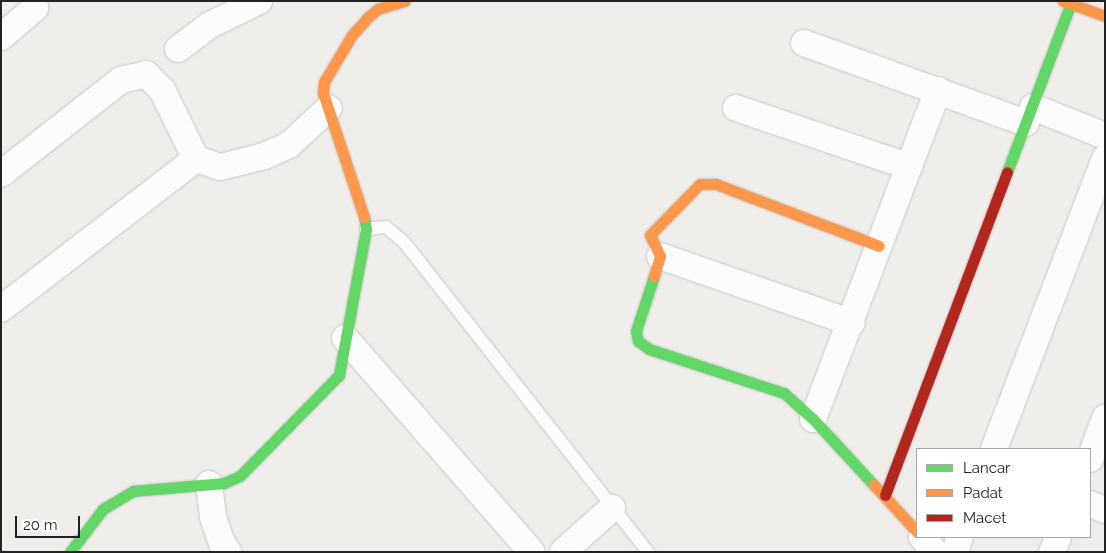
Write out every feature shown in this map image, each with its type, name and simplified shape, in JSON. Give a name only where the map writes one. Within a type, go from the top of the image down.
[{"type":"street","points":[[178,49],[210,24],[258,1]]},
{"type":"street","points":[[70,552],[103,509],[132,491],[224,483],[240,476],[339,375],[366,229],[364,214],[323,93],[330,71],[352,34],[378,5],[404,1]]},
{"type":"street","points":[[885,495],[1030,115],[1067,3],[1105,16]]},
{"type":"street","points":[[1,37],[35,8]]},
{"type":"street","points":[[804,42],[938,90],[1105,136]]},
{"type":"street","points":[[1,174],[121,80],[146,74],[162,90],[196,159],[221,167],[264,156],[289,145],[329,108]]},
{"type":"street","points":[[813,419],[852,323],[907,166],[938,90]]},
{"type":"street","points":[[736,108],[907,166]]},
{"type":"street","points":[[994,448],[1098,197],[1105,158]]},
{"type":"street","points":[[1,309],[196,159]]},
{"type":"street","points":[[879,246],[716,184],[700,184],[692,189],[650,235],[660,256],[636,331],[638,341],[649,349],[784,394],[813,419],[916,531]]},
{"type":"street","points":[[660,256],[852,323]]},
{"type":"street","points":[[345,338],[532,552]]},
{"type":"street","points":[[1091,456],[1105,418]]},
{"type":"street","points":[[208,484],[213,517],[222,543],[228,552]]},
{"type":"street","points":[[1091,504],[1105,510]]},
{"type":"street","points":[[563,552],[612,508]]},
{"type":"street","points":[[923,538],[935,552]]},
{"type":"street","points":[[954,552],[960,538]]},
{"type":"street","points":[[1052,552],[1058,538]]},
{"type":"lane","points":[[366,229],[386,227],[404,242],[648,552]]},
{"type":"traffic: fast","points":[[1007,172],[1070,5]]},
{"type":"traffic: fast","points":[[70,552],[103,509],[133,491],[224,483],[240,476],[339,375],[366,229],[364,217]]},
{"type":"traffic: fast","points":[[654,276],[636,331],[638,341],[649,349],[784,393],[813,419],[874,485]]},
{"type":"traffic: slow","points":[[364,217],[323,93],[324,82],[352,35],[368,17],[378,9],[405,1]]},
{"type":"traffic: slow","points":[[1063,1],[1105,16]]},
{"type":"traffic: slow","points":[[654,276],[660,256],[650,235],[700,184],[716,184],[879,246]]},
{"type":"traffic: slow","points":[[874,485],[916,531]]},
{"type":"traffic: jam","points":[[885,495],[1007,172]]}]
